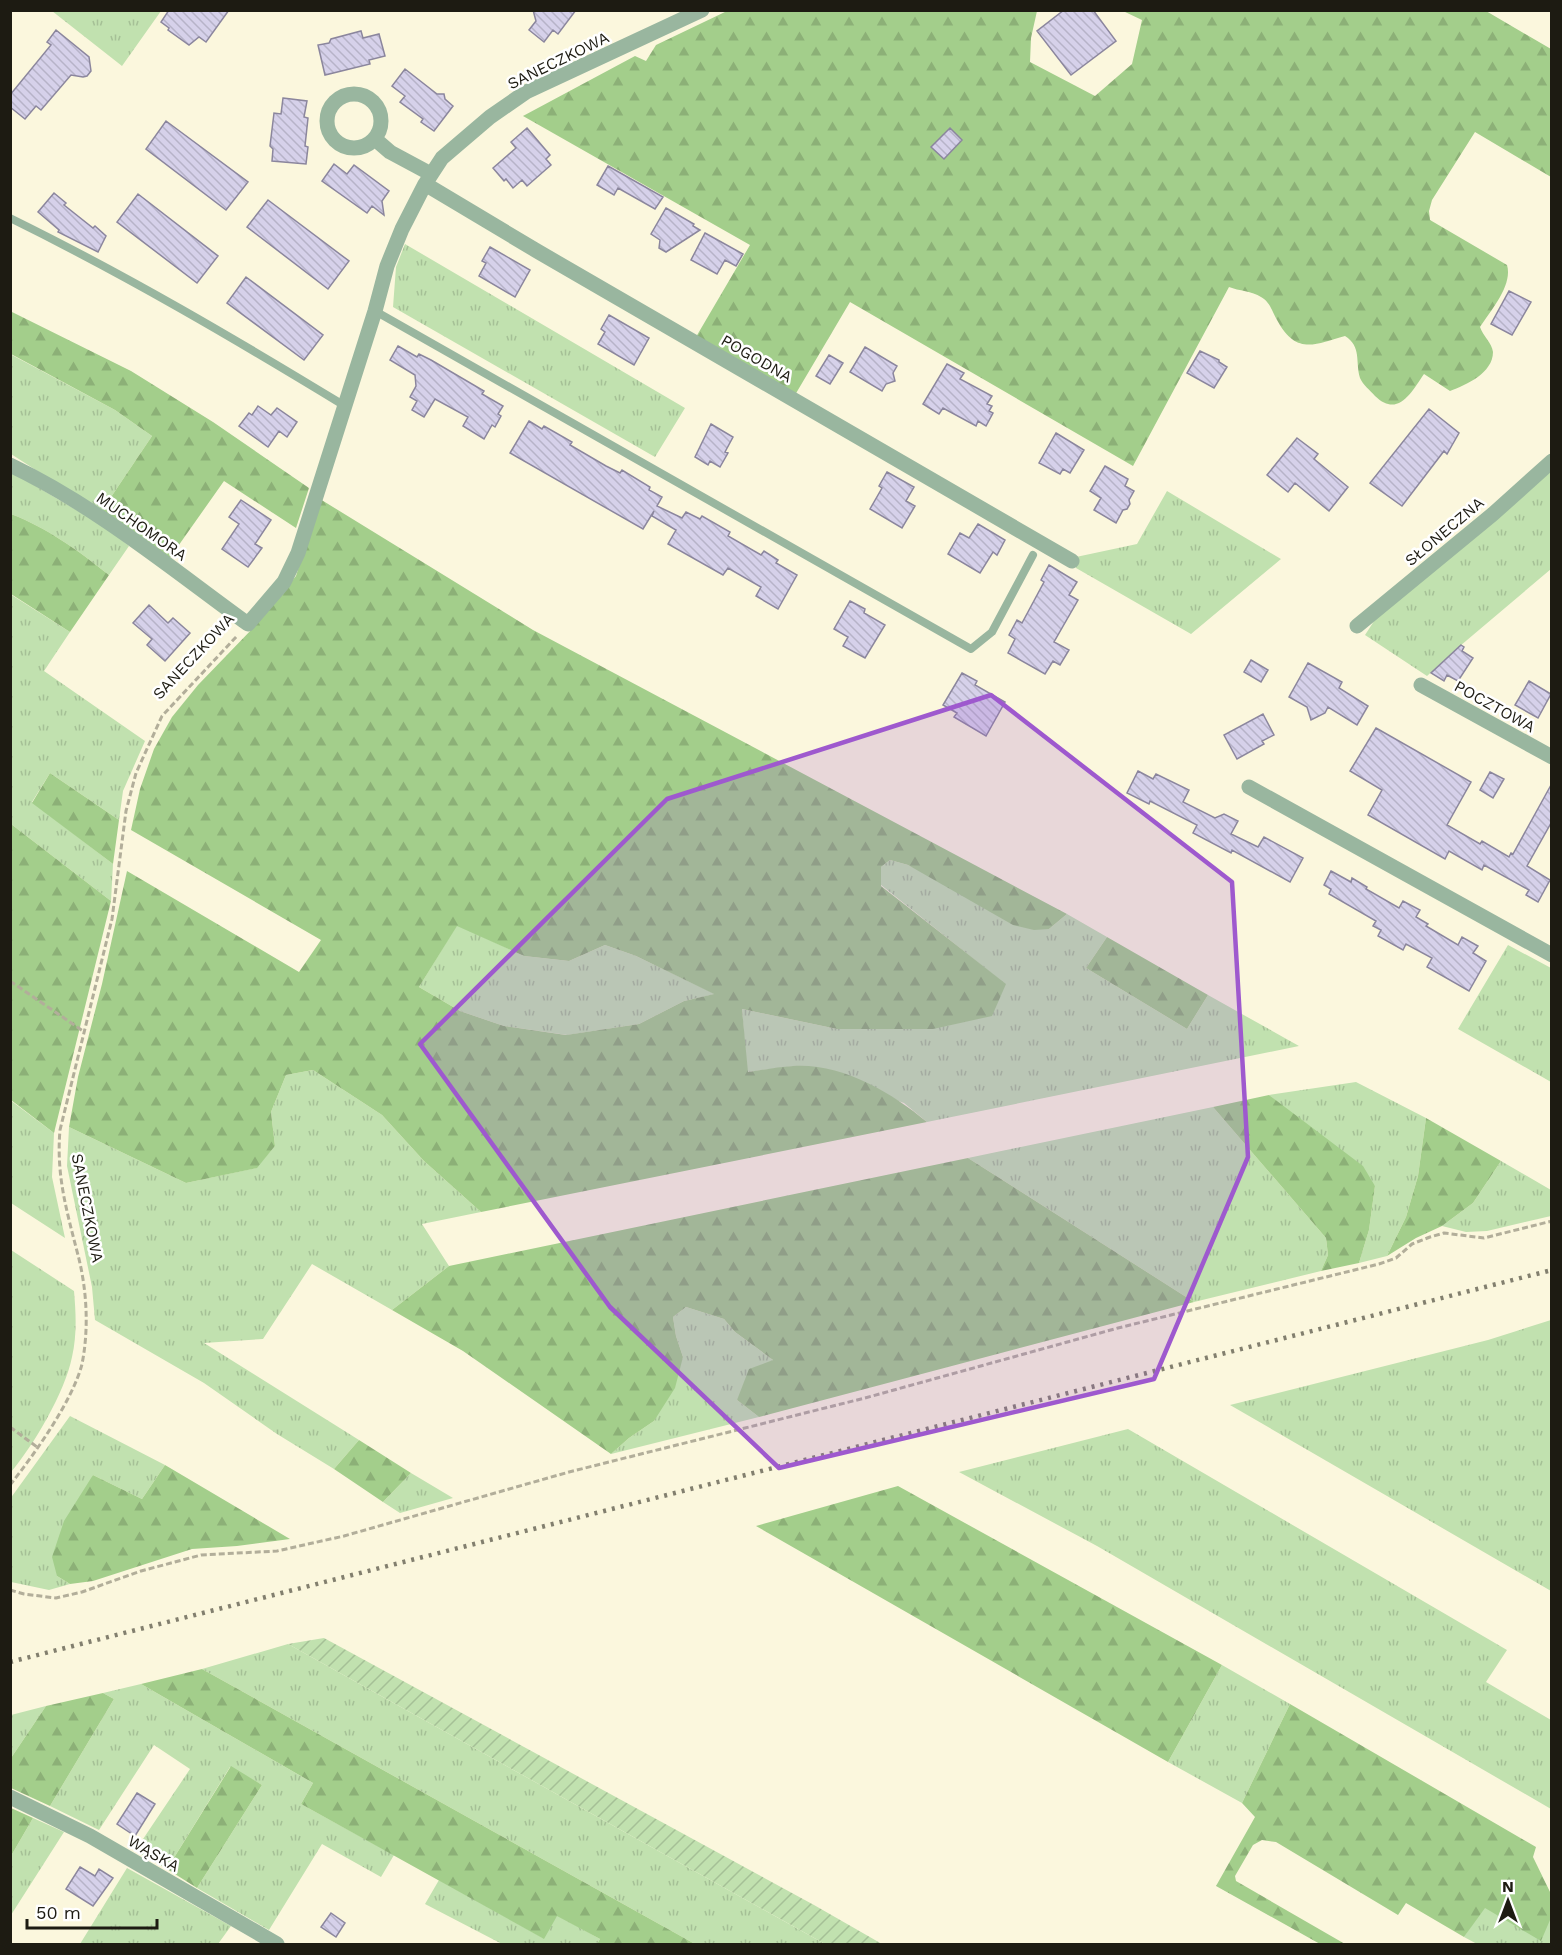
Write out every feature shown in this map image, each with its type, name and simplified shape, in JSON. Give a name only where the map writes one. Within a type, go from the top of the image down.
[{"type":"street","name":"SANECZKOWA","points":[[248,624],[284,582],[298,553],[387,267],[402,229],[428,179],[442,158],[490,117],[526,92],[702,10]]},
{"type":"street","name":"POGODNA","points":[[375,139],[428,179],[537,251],[1072,561]]},
{"type":"street","name":"SŁONECZNA","points":[[1357,626],[1493,514],[1551,461]]},
{"type":"street","name":"MUCHOMORA","points":[[10,465],[39,479],[118,530],[248,624]]},
{"type":"street","name":"POCZTOWA","points":[[1421,685],[1551,757]]},
{"type":"street","points":[[1249,787],[1551,955]]},
{"type":"street","name":"WĄSKA","points":[[10,1797],[90,1836],[277,1944]]},
{"type":"lane","points":[[10,218],[83,254],[211,324],[345,406]]},
{"type":"lane","points":[[375,311],[971,649],[992,632],[1033,555]]},
{"type":"path","name":"SANECZKOWA","points":[[10,1485],[51,1427],[81,1366],[86,1336],[85,1287],[57,1156],[60,1130],[112,919],[126,811],[136,773],[162,716],[248,624]]},
{"type":"path","points":[[10,981],[83,1031]]},
{"type":"path","points":[[10,1590],[56,1598],[201,1555],[277,1551],[344,1536],[569,1472],[865,1398],[1118,1328],[1379,1264],[1396,1258],[1412,1244],[1444,1233],[1484,1238],[1551,1221]]},
{"type":"path","points":[[10,1427],[37,1447]]},
{"type":"highlighted area","points":[[991,695],[1232,882],[1248,1157],[1154,1379],[779,1468],[610,1307],[420,1044],[667,799]]},
{"type":"green space","points":[[52,11],[161,11],[122,66]]},
{"type":"green space","points":[[727,11],[1037,11],[1031,38],[1030,62],[1095,96],[1132,64],[1142,20],[1123,11],[1486,11],[1551,49],[1551,177],[1475,132],[1432,200],[1429,211],[1430,220],[1507,265],[1507,281],[1504,289],[1480,327],[1493,352],[1489,366],[1478,377],[1450,391],[1424,374],[1409,395],[1397,404],[1391,405],[1375,396],[1361,381],[1356,350],[1345,336],[1315,344],[1299,343],[1291,339],[1284,331],[1264,299],[1254,293],[1229,287],[1133,466],[850,302],[795,395],[696,337],[750,245],[523,116],[635,56],[646,61],[656,45]]},
{"type":"green space","points":[[405,244],[685,408],[655,457],[393,307],[396,267]]},
{"type":"green space","points":[[10,311],[131,371],[213,422],[309,488],[296,528],[224,481],[169,559],[101,512],[152,436],[115,410],[11,354]]},
{"type":"green space","points":[[10,354],[115,410],[152,436],[101,512],[11,454]]},
{"type":"green space","points":[[10,471],[107,528],[129,546],[109,575],[62,540],[11,514]]},
{"type":"green space","points":[[1551,471],[1551,569],[1427,676],[1365,635],[1378,615]]},
{"type":"green space","points":[[1167,491],[1281,559],[1191,634],[1076,568],[1076,557],[1137,544]]},
{"type":"green space","points":[[320,499],[533,630],[1067,914],[1049,929],[1034,930],[1013,925],[908,865],[890,860],[881,867],[881,886],[1006,984],[992,1016],[933,1029],[837,1029],[742,1009],[748,1072],[793,1066],[830,1069],[882,1090],[927,1122],[481,1212],[424,1161],[382,1115],[313,1070],[286,1075],[271,1112],[275,1146],[257,1168],[186,1183],[69,1127],[78,1077],[102,984],[127,871],[299,972],[321,940],[131,830],[140,789],[154,749],[172,717],[198,685],[254,627],[296,576]],"holes":[[[457,926],[524,956],[569,961],[605,945],[636,956],[714,994],[684,1001],[639,1024],[566,1035],[504,1026],[460,1011],[419,987]]]},
{"type":"green space","points":[[11,514],[62,540],[109,575],[70,632],[11,594]]},
{"type":"green space","points":[[10,594],[70,632],[44,671],[145,741],[123,791],[119,820],[50,773],[32,802],[113,864],[111,901],[11,824]]},
{"type":"green space","points":[[50,773],[119,820],[113,864],[32,803]]},
{"type":"green space","points":[[11,824],[111,901],[54,1133],[11,1100]]},
{"type":"green space","points":[[890,860],[908,865],[1049,929],[1067,914],[1107,937],[1086,968],[1187,1029],[1208,995],[1299,1046],[927,1122],[904,1103],[795,1066],[747,1072],[742,1009],[837,1029],[1005,984],[881,885],[881,867]]},
{"type":"green space","points":[[457,925],[524,956],[569,961],[605,945],[636,956],[715,994],[684,1001],[639,1024],[567,1035],[504,1026],[460,1011],[419,987]]},
{"type":"green space","points":[[1107,937],[1208,995],[1187,1029],[1086,968]]},
{"type":"green space","points":[[1508,945],[1551,968],[1551,1082],[1458,1029]]},
{"type":"green space","points":[[313,1070],[382,1115],[424,1161],[481,1212],[422,1224],[449,1266],[392,1310],[312,1264],[263,1339],[204,1343],[359,1440],[334,1469],[277,1434],[204,1383],[95,1320],[92,1287],[67,1166],[69,1127],[186,1183],[256,1168],[275,1146],[271,1112],[286,1075]]},
{"type":"green space","points":[[1356,1082],[1426,1118],[1418,1176],[1406,1217],[1387,1256],[1359,1263],[1369,1230],[1375,1186],[1269,1095]]},
{"type":"green space","points":[[1269,1095],[1363,1166],[1375,1186],[1369,1230],[1359,1263],[1321,1271],[1328,1255],[1326,1238],[1213,1107]]},
{"type":"green space","points":[[10,1100],[54,1133],[52,1177],[65,1238],[11,1203]]},
{"type":"green space","points":[[1213,1107],[1326,1238],[1328,1255],[1321,1271],[1194,1302],[968,1158]]},
{"type":"green space","points":[[1426,1118],[1501,1161],[1473,1203],[1442,1226],[1416,1238],[1387,1256],[1406,1217],[1418,1176]]},
{"type":"green space","points":[[968,1158],[1194,1302],[759,1417],[737,1400],[749,1369],[773,1360],[735,1332],[724,1319],[686,1307],[673,1317],[683,1357],[675,1388],[654,1421],[611,1454],[463,1351],[392,1310],[449,1266]]},
{"type":"green space","points":[[1501,1161],[1551,1190],[1551,1216],[1487,1231],[1466,1232],[1442,1226],[1473,1203]]},
{"type":"green space","points":[[11,1250],[74,1291],[76,1324],[72,1357],[56,1402],[39,1433],[11,1472]]},
{"type":"green space","points":[[686,1307],[724,1319],[735,1332],[773,1360],[737,1400],[759,1417],[611,1454],[654,1421],[683,1357],[673,1317]]},
{"type":"green space","points":[[1551,1320],[1551,1591],[1230,1405],[1488,1340]]},
{"type":"green space","points":[[70,1416],[165,1465],[142,1499],[93,1475],[57,1576],[70,1584],[49,1590],[11,1582],[10,1499]]},
{"type":"green space","points":[[1128,1429],[1507,1650],[1486,1682],[1551,1720],[1551,1809],[1097,1546],[959,1472]]},
{"type":"green space","points":[[359,1440],[411,1473],[383,1502],[334,1469]]},
{"type":"green space","points":[[165,1465],[290,1539],[192,1549],[93,1581],[70,1584],[57,1576],[52,1557],[64,1521],[93,1475],[142,1499]]},
{"type":"green space","points":[[411,1473],[453,1498],[400,1513],[383,1502]]},
{"type":"green space","points":[[898,1486],[1222,1665],[1168,1762],[756,1526]]},
{"type":"green space","points":[[324,1638],[882,1944],[825,1944],[288,1644]]},
{"type":"green space","points":[[288,1644],[825,1944],[695,1944],[202,1669]]},
{"type":"green space","points":[[1222,1665],[1290,1704],[1242,1803],[1168,1762]]},
{"type":"green space","points":[[202,1669],[695,1944],[597,1944],[600,1939],[557,1916],[544,1939],[301,1804],[313,1783],[141,1684]]},
{"type":"green space","points":[[141,1684],[313,1783],[301,1804],[394,1855],[381,1877],[322,1844],[269,1930],[197,1888],[262,1785],[230,1767],[167,1869],[135,1851],[190,1769],[154,1745],[99,1830],[50,1806],[114,1699],[103,1693]]},
{"type":"green space","points":[[103,1693],[114,1699],[50,1806],[11,1788],[11,1758],[46,1706]]},
{"type":"green space","points":[[1290,1704],[1536,1847],[1533,1857],[1551,1894],[1550,1920],[1541,1941],[1485,1908],[1464,1937],[1406,1903],[1398,1915],[1276,1842],[1262,1840],[1253,1845],[1235,1876],[1236,1881],[1345,1944],[1320,1944],[1216,1886],[1255,1817],[1242,1803]]},
{"type":"green space","points":[[46,1706],[11,1758],[11,1715]]},
{"type":"green space","points":[[231,1766],[262,1785],[197,1888],[167,1869]]},
{"type":"green space","points":[[11,1808],[33,1818],[11,1856]]},
{"type":"green space","points":[[33,1818],[64,1832],[11,1915],[11,1856]]},
{"type":"green space","points":[[127,1868],[231,1926],[218,1944],[80,1944]]},
{"type":"green space","points":[[439,1880],[543,1938],[557,1915],[600,1939],[597,1944],[502,1944],[425,1904]]},
{"type":"green space","points":[[1551,1906],[1551,1944],[1477,1944],[1464,1937],[1484,1907],[1550,1920]]},
{"type":"building","points":[[169,10],[229,10],[206,42],[199,37],[189,45],[161,22]]},
{"type":"building","points":[[533,10],[576,10],[558,34],[553,30],[544,42],[529,30],[536,21]]},
{"type":"building","points":[[1064,10],[1093,10],[1116,41],[1071,75],[1037,31]]},
{"type":"building","points":[[56,30],[89,57],[91,71],[83,77],[71,75],[41,110],[36,106],[25,119],[10,107],[10,95],[51,45],[47,42]]},
{"type":"building","points":[[361,31],[363,38],[379,34],[385,56],[369,60],[370,64],[325,75],[318,45]]},
{"type":"building","points":[[405,69],[437,94],[444,94],[445,99],[453,106],[434,131],[421,122],[423,119],[400,102],[405,96],[392,86]]},
{"type":"building","points":[[283,98],[307,101],[304,117],[308,118],[306,164],[272,161],[273,149],[270,146],[274,113],[281,114]]},
{"type":"building","points":[[166,121],[248,182],[226,210],[146,149]]},
{"type":"building","points":[[527,128],[550,155],[546,159],[551,165],[527,186],[522,180],[513,188],[493,168],[516,148],[511,142]]},
{"type":"building","points":[[950,128],[962,140],[944,159],[931,147]]},
{"type":"building","points":[[334,164],[347,174],[354,165],[389,191],[382,201],[384,215],[372,206],[367,213],[322,181]]},
{"type":"building","points":[[608,166],[663,197],[655,209],[618,188],[614,195],[597,185]]},
{"type":"building","points":[[54,193],[66,203],[64,205],[106,236],[98,252],[58,232],[59,230],[38,212]]},
{"type":"building","points":[[138,194],[218,256],[197,283],[117,222]]},
{"type":"building","points":[[268,200],[349,261],[328,289],[247,227]]},
{"type":"building","points":[[666,208],[700,230],[666,252],[659,248],[660,240],[651,234]]},
{"type":"building","points":[[705,233],[743,254],[736,266],[725,260],[717,274],[691,260]]},
{"type":"building","points":[[490,247],[530,270],[515,297],[479,276],[486,263],[482,261]]},
{"type":"building","points":[[246,277],[323,335],[304,360],[227,303]]},
{"type":"building","points":[[1509,291],[1531,302],[1512,335],[1491,324]]},
{"type":"building","points":[[609,315],[649,338],[634,365],[598,344],[605,332],[601,329]]},
{"type":"building","points":[[398,346],[417,357],[419,354],[431,360],[484,391],[482,394],[503,406],[498,414],[501,416],[495,427],[492,425],[484,439],[463,426],[468,417],[435,399],[424,417],[412,410],[417,401],[410,397],[416,386],[415,375],[390,360]]},
{"type":"building","points":[[865,347],[897,366],[893,373],[895,381],[886,384],[882,391],[850,372]]},
{"type":"building","points":[[1200,351],[1219,360],[1227,367],[1214,388],[1187,373]]},
{"type":"building","points":[[829,355],[843,363],[830,384],[816,376]]},
{"type":"building","points":[[947,364],[964,373],[960,379],[992,396],[987,404],[992,406],[989,411],[993,413],[986,426],[978,421],[976,426],[943,408],[939,414],[923,404]]},
{"type":"building","points":[[258,406],[271,415],[277,408],[297,422],[287,437],[279,431],[268,447],[239,426],[249,413],[252,415]]},
{"type":"building","points":[[1429,409],[1459,433],[1447,454],[1444,451],[1402,506],[1370,483]]},
{"type":"building","points":[[529,421],[542,429],[544,426],[572,442],[570,445],[606,466],[620,473],[622,470],[650,487],[649,490],[662,497],[657,506],[682,518],[686,512],[700,519],[702,516],[730,532],[728,536],[761,555],[764,551],[778,560],[776,563],[797,575],[778,609],[756,596],[761,587],[728,568],[723,575],[668,544],[676,530],[652,516],[654,511],[643,529],[510,453]]},
{"type":"building","points":[[711,424],[733,437],[720,467],[710,461],[708,465],[695,457]]},
{"type":"building","points":[[1056,433],[1084,450],[1070,473],[1063,469],[1060,474],[1039,463]]},
{"type":"building","points":[[1297,438],[1318,454],[1314,459],[1348,487],[1329,511],[1295,483],[1288,492],[1267,475]]},
{"type":"building","points":[[1105,466],[1128,479],[1125,486],[1134,491],[1129,500],[1130,504],[1127,509],[1123,510],[1116,523],[1094,510],[1101,498],[1090,491]]},
{"type":"building","points":[[887,472],[914,487],[906,501],[915,506],[902,528],[870,509],[882,488],[879,486]]},
{"type":"building","points":[[241,500],[271,520],[255,544],[262,548],[248,567],[222,549],[239,524],[229,517]]},
{"type":"building","points":[[978,524],[1005,540],[997,555],[993,552],[980,573],[948,554],[960,533],[969,538]]},
{"type":"building","points":[[1049,565],[1077,582],[1069,595],[1078,600],[1054,642],[1069,650],[1060,665],[1053,661],[1045,674],[1008,653],[1015,639],[1009,635],[1017,620],[1022,623],[1044,582],[1041,580]]},
{"type":"building","points":[[850,601],[865,609],[864,613],[885,625],[865,658],[843,646],[848,637],[834,629]]},
{"type":"building","points":[[149,605],[168,623],[173,618],[190,633],[165,661],[147,645],[152,639],[133,623]]},
{"type":"building","points":[[1461,645],[1464,647],[1462,651],[1473,658],[1458,681],[1447,675],[1444,681],[1431,673]]},
{"type":"building","points":[[1251,660],[1268,670],[1261,682],[1244,672]]},
{"type":"building","points":[[1308,663],[1342,682],[1339,688],[1368,706],[1357,725],[1328,707],[1325,713],[1311,720],[1307,707],[1289,697]]},
{"type":"building","points":[[962,673],[977,681],[975,685],[1005,702],[986,736],[954,717],[957,713],[943,705]]},
{"type":"building","points":[[1529,681],[1551,694],[1538,718],[1515,705]]},
{"type":"building","points":[[1263,714],[1274,735],[1262,741],[1264,744],[1237,759],[1224,735]]},
{"type":"building","points":[[1376,728],[1471,782],[1447,825],[1480,844],[1482,841],[1509,857],[1511,853],[1513,854],[1551,785],[1551,823],[1527,866],[1550,880],[1538,902],[1526,895],[1529,890],[1484,865],[1482,870],[1449,851],[1445,859],[1368,815],[1382,790],[1350,771]]},
{"type":"building","points":[[1138,771],[1153,779],[1156,774],[1189,790],[1183,802],[1215,818],[1224,814],[1238,821],[1231,834],[1258,847],[1264,837],[1303,858],[1290,882],[1232,850],[1231,853],[1193,833],[1197,825],[1150,801],[1149,804],[1127,793]]},
{"type":"building","points":[[1490,772],[1504,779],[1493,798],[1480,790]]},
{"type":"building","points":[[1331,871],[1351,882],[1352,878],[1399,908],[1403,901],[1420,910],[1416,917],[1428,924],[1426,926],[1458,945],[1462,937],[1478,946],[1473,953],[1486,961],[1469,991],[1427,967],[1432,958],[1406,944],[1403,950],[1378,936],[1381,930],[1373,926],[1376,921],[1329,894],[1331,889],[1324,885]]},
{"type":"building","points":[[137,1793],[155,1804],[135,1836],[117,1824]]},
{"type":"building","points":[[80,1867],[95,1876],[99,1869],[113,1878],[93,1906],[66,1889]]},
{"type":"building","points":[[331,1913],[345,1923],[336,1937],[321,1927]]},
{"type":"railway","points":[[10,1662],[1552,1270]]}]
